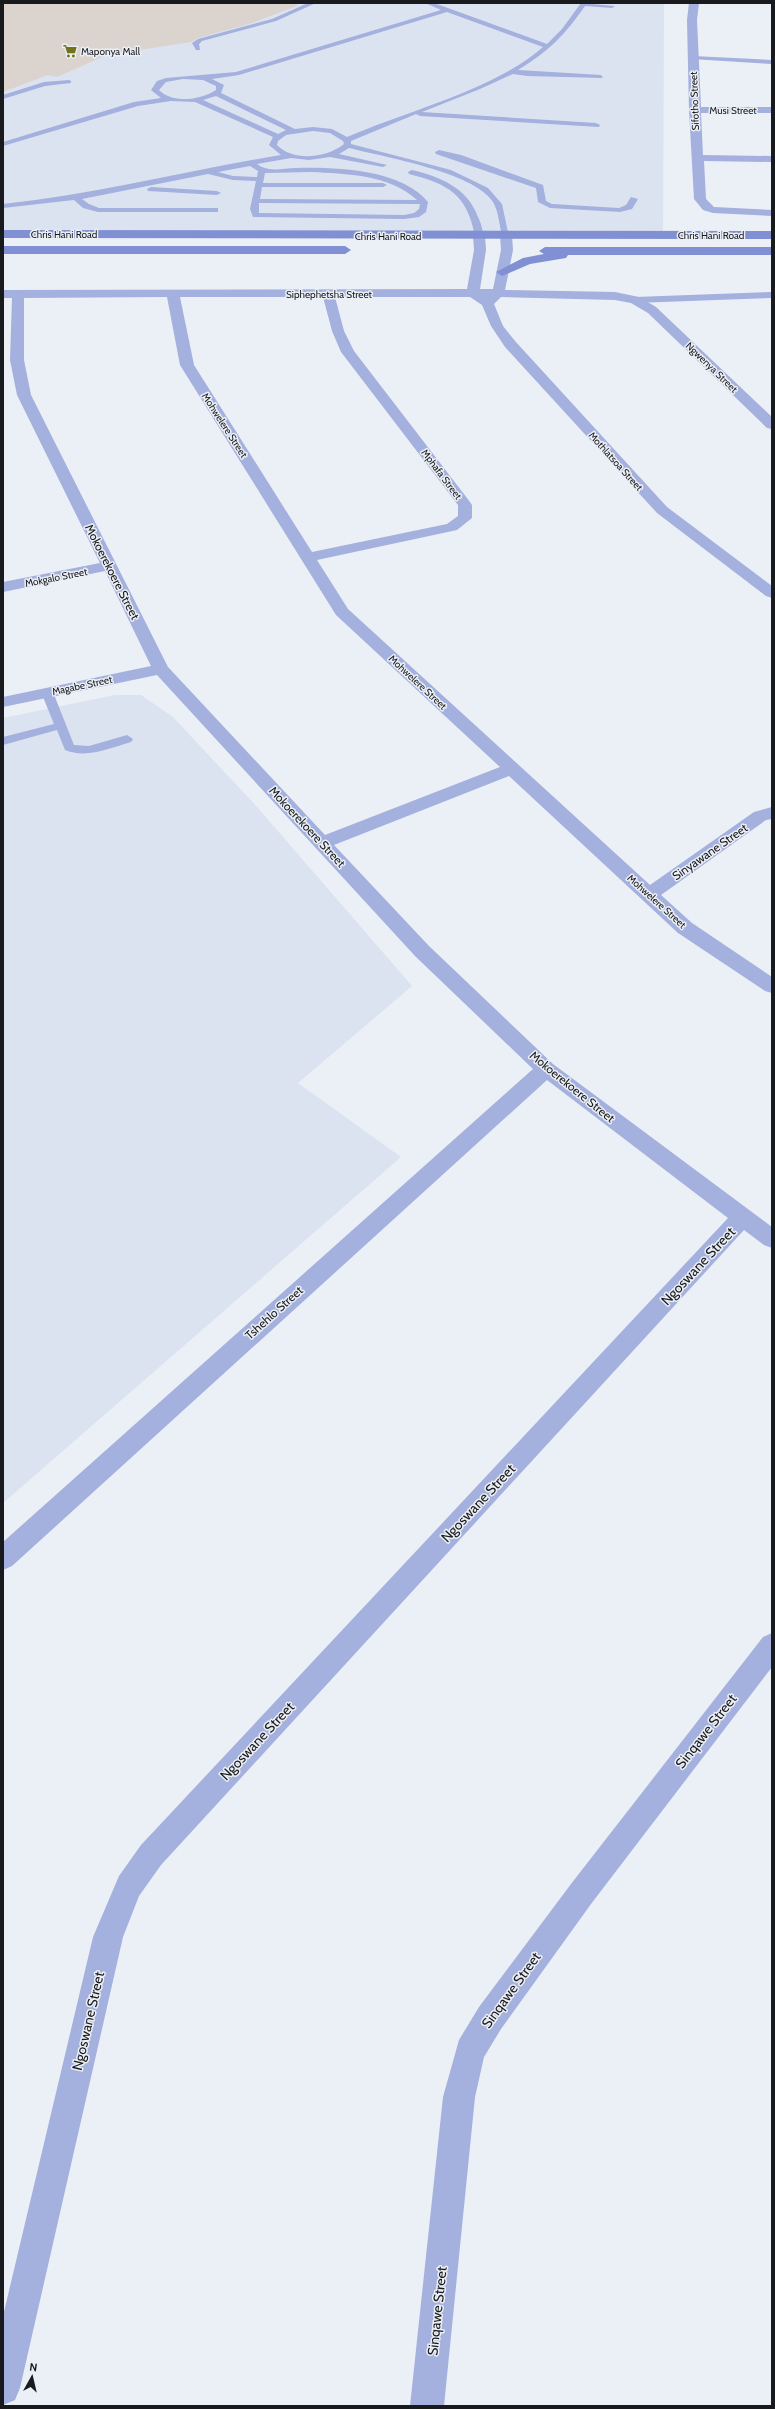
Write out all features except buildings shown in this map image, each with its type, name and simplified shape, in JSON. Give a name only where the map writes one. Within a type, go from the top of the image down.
[{"type":"main road","name":"Chris Hani Road","points":[[3,234],[479,236],[772,235]]},
{"type":"main road","name":"Chris Hani Road","points":[[3,250],[356,250]]},
{"type":"main road","name":"Chris Hani Road","points":[[465,250],[772,251]]},
{"type":"main road","points":[[502,272],[519,263],[535,259],[593,251]]},
{"type":"street","name":"Sifotho Street","points":[[694,3],[692,20],[694,110],[700,199],[707,208],[713,210],[772,213]]},
{"type":"street","name":"Musi Street","points":[[694,110],[772,110]]},
{"type":"street","points":[[697,158],[772,159]]},
{"type":"street","points":[[479,236],[480,250],[473,293],[487,303],[498,293],[507,250],[506,235]]},
{"type":"street","name":"Siphephetsha Street","points":[[3,294],[604,294],[635,300],[652,310]]},
{"type":"street","name":"Mokoerekoere Street","points":[[18,294],[16,360],[24,395],[161,669],[422,951],[546,1069],[742,1218],[772,1239]]},
{"type":"street","name":"Mohwelere Street","points":[[173,294],[187,365],[309,557],[322,583],[342,612],[511,769],[650,894],[685,928],[772,986]]},
{"type":"street","name":"Mphafa Street","points":[[309,557],[452,527],[465,518],[466,511],[465,505],[446,478],[348,352],[338,331],[328,294]]},
{"type":"street","name":"Mothlatsoa Street","points":[[487,303],[497,326],[510,344],[649,497],[686,530],[771,591]]},
{"type":"street","name":"Ngwenya Street","points":[[652,310],[772,425]]},
{"type":"street","name":"Mokgalo Street","points":[[3,586],[109,566]]},
{"type":"street","name":"Magabe Street","points":[[3,702],[161,669]]},
{"type":"street","points":[[322,843],[511,769]]},
{"type":"street","name":"Sinyawane Street","points":[[650,894],[760,816],[772,813]]},
{"type":"street","name":"Tshehlo Street","points":[[3,1558],[546,1069]]},
{"type":"street","name":"Ngoswane Street","points":[[3,2388],[108,1937],[129,1886],[156,1850],[742,1218]]},
{"type":"street","name":"Sinqawe Street","points":[[427,2406],[459,2097],[470,2051],[490,2018],[582,1894],[772,1646]]},
{"type":"lane","points":[[198,49],[195,43],[200,40],[267,22],[313,3]]},
{"type":"lane","points":[[428,3],[547,46]]},
{"type":"lane","points":[[3,206],[76,197],[136,187],[208,173],[249,162],[292,156],[312,158],[339,153],[347,143],[370,129],[417,113],[474,90],[510,71],[547,46],[571,23],[584,4],[612,6]]},
{"type":"lane","points":[[157,94],[155,90],[158,84],[170,79],[188,77],[204,78],[237,74],[447,10]]},
{"type":"lane","points":[[693,58],[772,62]]},
{"type":"lane","points":[[510,71],[527,74],[601,77]]},
{"type":"lane","points":[[220,84],[237,74]]},
{"type":"lane","points":[[204,78],[220,84]]},
{"type":"lane","points":[[3,98],[44,84],[69,82]]},
{"type":"lane","points":[[3,144],[137,104],[171,99],[196,100],[217,94],[220,91],[220,84]]},
{"type":"lane","points":[[137,104],[157,94],[171,99]]},
{"type":"lane","points":[[217,94],[293,131]]},
{"type":"lane","points":[[196,100],[278,136]]},
{"type":"lane","points":[[417,113],[596,125]]},
{"type":"lane","points":[[275,149],[273,144],[278,136],[293,131],[313,129],[332,131],[370,129]]},
{"type":"lane","points":[[332,131],[347,143],[438,169],[474,184],[496,200],[506,235]]},
{"type":"lane","points":[[249,162],[275,149],[292,156]]},
{"type":"lane","points":[[439,152],[458,157],[540,187],[542,202],[550,206],[620,210],[629,207],[634,199]]},
{"type":"lane","points":[[331,155],[393,167]]},
{"type":"lane","points":[[249,162],[258,188]]},
{"type":"lane","points":[[405,170],[446,184],[464,198],[474,212],[479,236]]},
{"type":"lane","points":[[208,173],[234,178],[258,188],[423,206],[417,194],[398,185],[372,177],[333,171],[258,188]]},
{"type":"lane","points":[[258,188],[398,185]]},
{"type":"lane","points":[[136,187],[217,193]]},
{"type":"lane","points":[[258,188],[417,194]]},
{"type":"lane","points":[[76,197],[86,206],[98,210],[215,210]]},
{"type":"lane","points":[[635,300],[772,296]]},
{"type":"lane","points":[[47,692],[69,747],[76,751],[127,739]]},
{"type":"lane","points":[[3,741],[60,726]]},
{"type":"shaded area","name":"Maponya Mall","points":[[3,3],[664,3],[663,233],[3,232]]},
{"type":"shaded area","points":[[115,695],[141,695],[173,717],[258,808],[412,986],[298,1083],[401,1157],[3,1503],[3,718]]},
{"type":"place","name":"Maponya Mall","points":[[70,51]]}]
